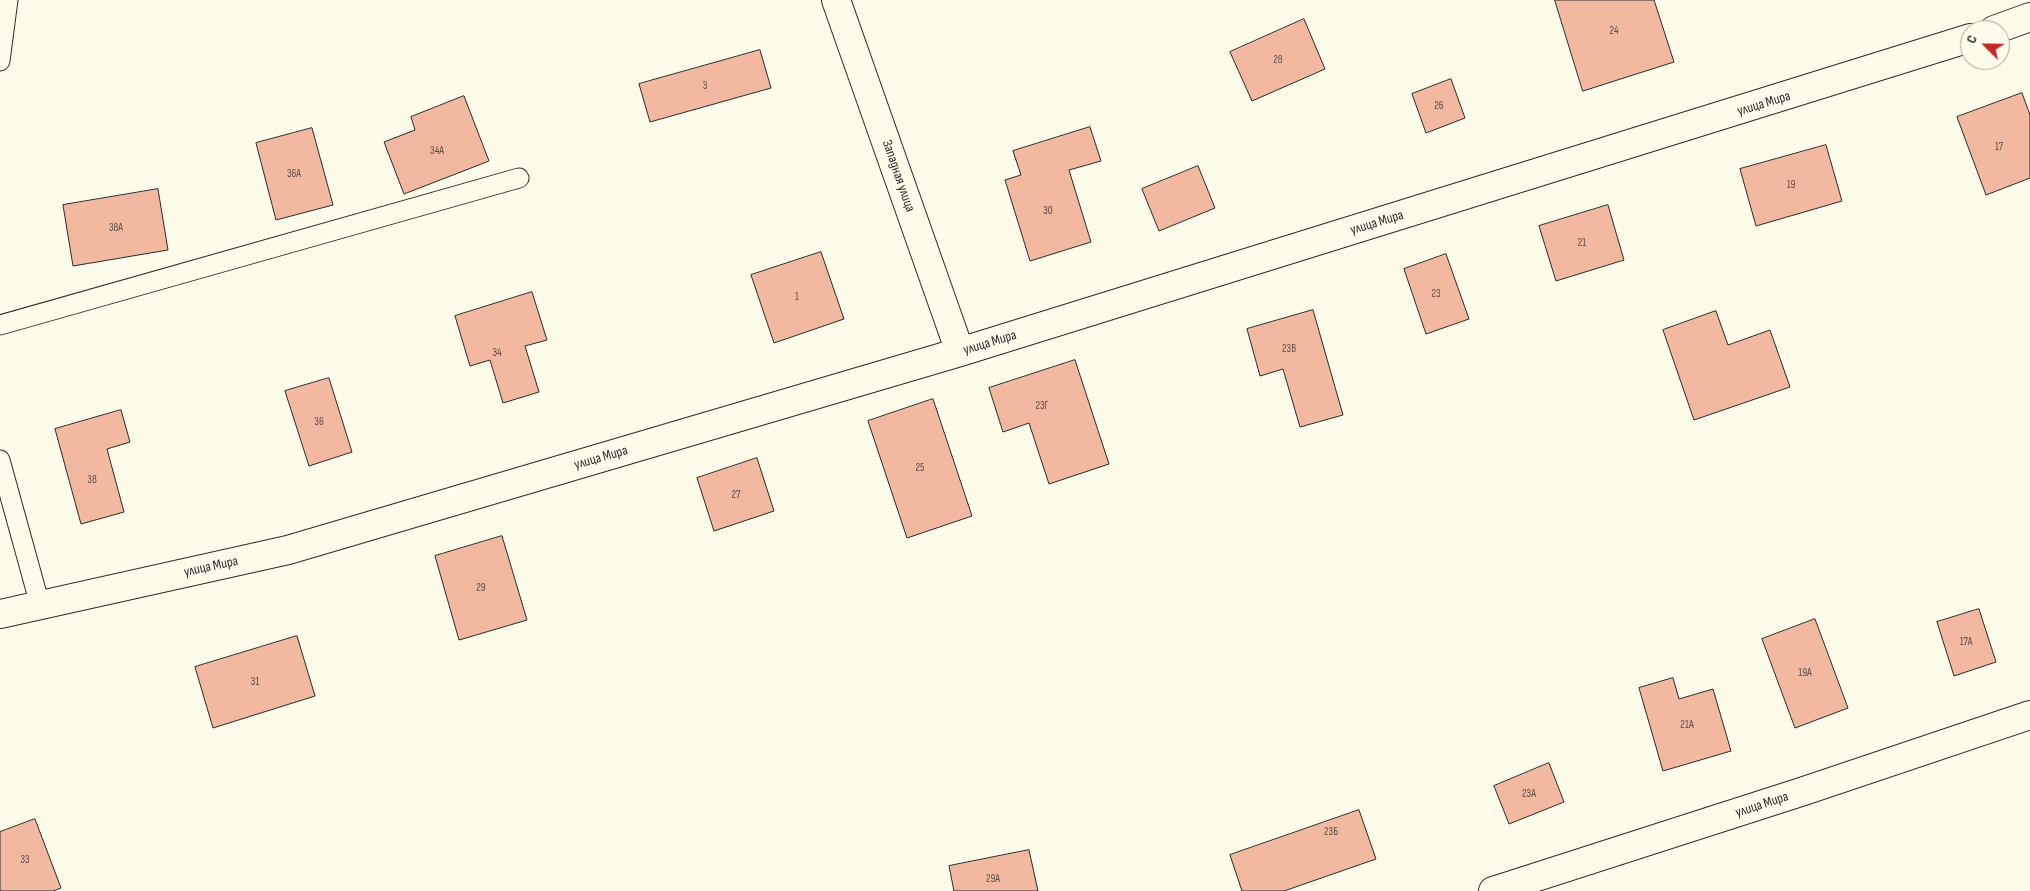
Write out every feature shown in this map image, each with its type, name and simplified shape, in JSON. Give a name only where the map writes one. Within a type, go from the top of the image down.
[{"type":"street","name":"Западная улица","points":[[836,0],[960,352]]},
{"type":"street","points":[[2010,24],[2030,17]]},
{"type":"street","name":"улица Мира","points":[[0,614],[288,550],[960,352],[1960,41]]},
{"type":"street","name":"улица Мира","points":[[1494,891],[1804,791],[2030,715]]},
{"type":"lane","points":[[0,60],[8,0]]},
{"type":"lane","points":[[0,325],[519,178]]},
{"type":"lane","points":[[0,460],[40,605]]},
{"type":"building","points":[[1555,0],[1654,0],[1674,62],[1583,91]]},
{"type":"building","points":[[1304,19],[1325,69],[1252,101],[1230,52]]},
{"type":"building","points":[[760,50],[771,88],[650,122],[639,84]]},
{"type":"building","points":[[1451,79],[1465,118],[1426,133],[1412,94]]},
{"type":"building","points":[[2022,93],[2030,115],[2030,178],[1986,195],[1957,117]]},
{"type":"building","points":[[464,96],[489,161],[404,194],[384,142],[415,130],[411,117]]},
{"type":"building","points":[[1090,127],[1101,161],[1069,170],[1091,242],[1030,261],[1005,180],[1021,175],[1013,151]]},
{"type":"building","points":[[312,128],[333,205],[276,220],[256,143]]},
{"type":"building","points":[[1826,145],[1842,201],[1756,226],[1740,169]]},
{"type":"building","points":[[1198,166],[1215,208],[1159,231],[1142,189]]},
{"type":"building","points":[[158,189],[168,250],[73,266],[63,205]]},
{"type":"building","points":[[1608,205],[1624,260],[1556,281],[1539,226]]},
{"type":"building","points":[[821,252],[844,319],[774,343],[751,275]]},
{"type":"building","points":[[1446,254],[1469,319],[1426,334],[1404,269]]},
{"type":"building","points":[[532,292],[547,340],[525,346],[539,392],[503,403],[490,360],[470,366],[455,316]]},
{"type":"building","points":[[1313,310],[1343,415],[1300,427],[1283,369],[1260,376],[1247,329]]},
{"type":"building","points":[[1716,311],[1728,345],[1770,330],[1790,387],[1694,420],[1663,330]]},
{"type":"building","points":[[1075,360],[1109,464],[1049,484],[1029,423],[1003,432],[989,388]]},
{"type":"building","points":[[329,378],[352,452],[309,466],[285,391]]},
{"type":"building","points":[[933,399],[972,516],[907,538],[868,421]]},
{"type":"building","points":[[121,410],[130,442],[107,449],[124,512],[81,524],[55,429]]},
{"type":"building","points":[[757,458],[774,511],[714,531],[697,478]]},
{"type":"building","points":[[502,536],[527,620],[459,640],[435,556]]},
{"type":"building","points":[[1979,609],[1996,662],[1954,676],[1937,622]]},
{"type":"building","points":[[1815,619],[1848,708],[1795,728],[1762,639]]},
{"type":"building","points":[[297,636],[315,696],[213,728],[195,667]]},
{"type":"building","points":[[1673,678],[1679,699],[1713,689],[1731,751],[1663,771],[1639,688]]},
{"type":"building","points":[[1549,763],[1564,802],[1509,824],[1494,786]]},
{"type":"building","points":[[1359,810],[1376,859],[1284,891],[1242,891],[1230,855]]},
{"type":"building","points":[[35,819],[61,888],[53,891],[0,891],[0,832]]},
{"type":"building","points":[[1029,850],[1038,891],[954,891],[949,866]]}]
